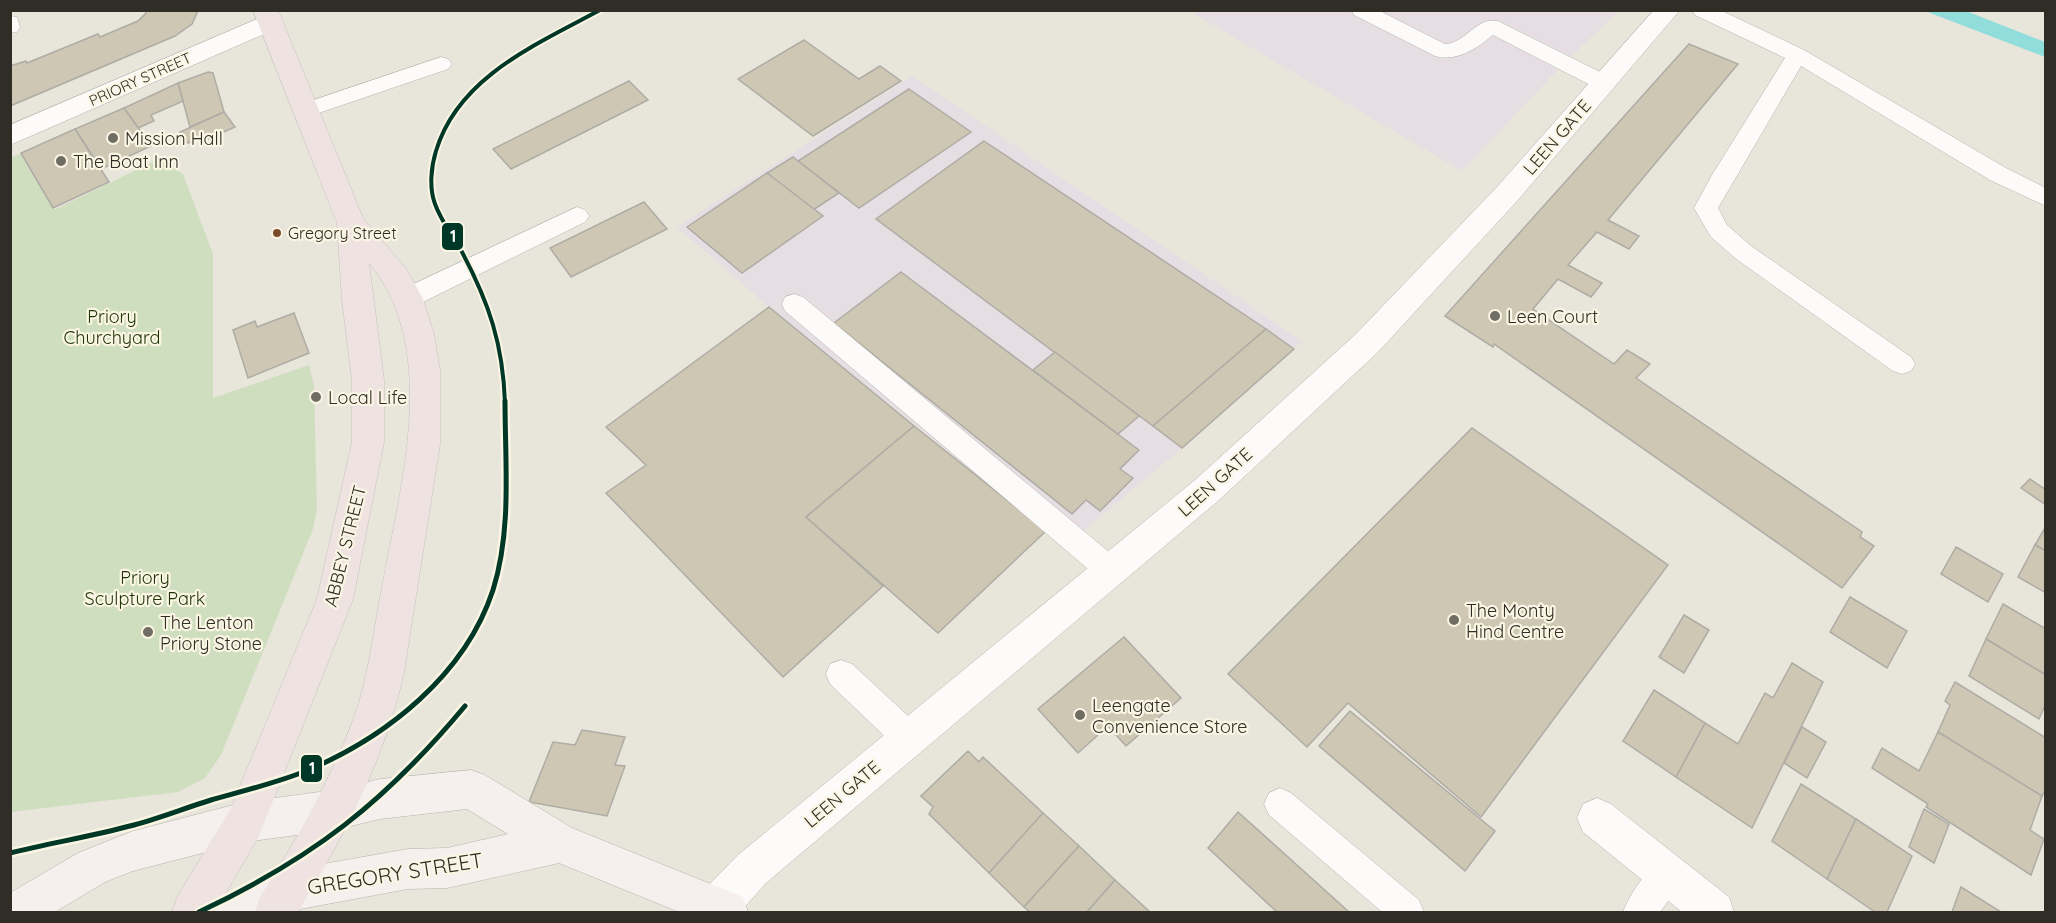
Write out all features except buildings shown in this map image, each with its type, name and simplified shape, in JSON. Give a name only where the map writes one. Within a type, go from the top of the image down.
[{"type":"main road","name":"ABBEY STREET","points":[[267,16],[351,223],[391,270],[408,298],[422,349],[426,397],[424,438],[390,638],[374,716],[334,810],[282,901]]},
{"type":"main road","name":"ABBEY STREET","points":[[192,912],[245,822],[335,599],[347,549],[369,442],[368,380],[357,300],[351,223]]},
{"type":"street","name":"LEEN GATE","points":[[723,910],[752,869],[1208,490],[1380,330],[1507,194],[1668,10]]},
{"type":"street","name":"PRIORY STREET","points":[[10,136],[267,16]]},
{"type":"street","points":[[18,912],[92,867],[133,851],[245,822],[334,810],[380,799],[471,789],[559,843],[723,910]]},
{"type":"street","points":[[1597,818],[1714,912]]},
{"type":"street","name":"GREGORY STREET","points":[[234,912],[408,869],[447,868],[559,843]]},
{"type":"lane","points":[[1362,10],[1442,51],[1462,48],[1487,18],[1604,83]]},
{"type":"lane","points":[[1702,10],[1797,55],[1998,174],[2046,198]]},
{"type":"lane","points":[[10,22],[10,27]]},
{"type":"lane","points":[[1797,55],[1706,208],[1719,231],[1743,252],[1902,364]]},
{"type":"lane","points":[[304,111],[441,64]]},
{"type":"lane","points":[[408,298],[577,216]]},
{"type":"lane","points":[[794,304],[1111,571]]},
{"type":"lane","points":[[841,674],[909,738]]},
{"type":"lane","points":[[1281,804],[1407,912]]},
{"type":"lane","points":[[1640,912],[1667,875]]},
{"type":"shaded area","points":[[1189,11],[1619,11],[1567,60],[1462,171]]},
{"type":"shaded area","points":[[912,76],[1302,341],[1182,448],[1063,548],[1046,531],[769,307],[677,227]]},
{"type":"green space","name":"Priory Sculpture Park","points":[[21,153],[54,210],[165,156],[175,169],[183,174],[213,254],[213,398],[309,365],[314,386],[317,509],[313,529],[221,755],[205,778],[178,792],[11,812],[11,158]]},
{"type":"water","points":[[1925,11],[1966,11],[2045,42],[2045,57]]},
{"type":"transit line","name":"1","points":[[10,853],[143,822],[308,770],[366,740],[394,721],[442,677],[463,651],[479,623],[492,592],[503,543],[504,386],[502,356],[492,315],[476,279],[440,216],[433,199],[433,161],[441,133],[456,109],[475,88],[523,52],[600,10]]},
{"type":"transit line","name":"1","points":[[199,912],[277,872],[345,826],[407,772],[465,706]]},
{"type":"place","name":"Mission Hall","points":[[113,138]]},
{"type":"place","name":"The Boat Inn","points":[[61,161]]},
{"type":"place","name":"Gregory Street","points":[[277,233]]},
{"type":"place","name":"Leen Court","points":[[1495,316]]},
{"type":"place","name":"Local Life","points":[[316,397]]},
{"type":"place","name":"The Monty Hind Centre","points":[[1454,620]]},
{"type":"place","name":"The Lenton Priory Stone","points":[[148,632]]},
{"type":"place","name":"Leengate Convenience Store","points":[[1080,715]]},
{"type":"park label","name":"Priory Churchyard","points":[[112,326]]}]
